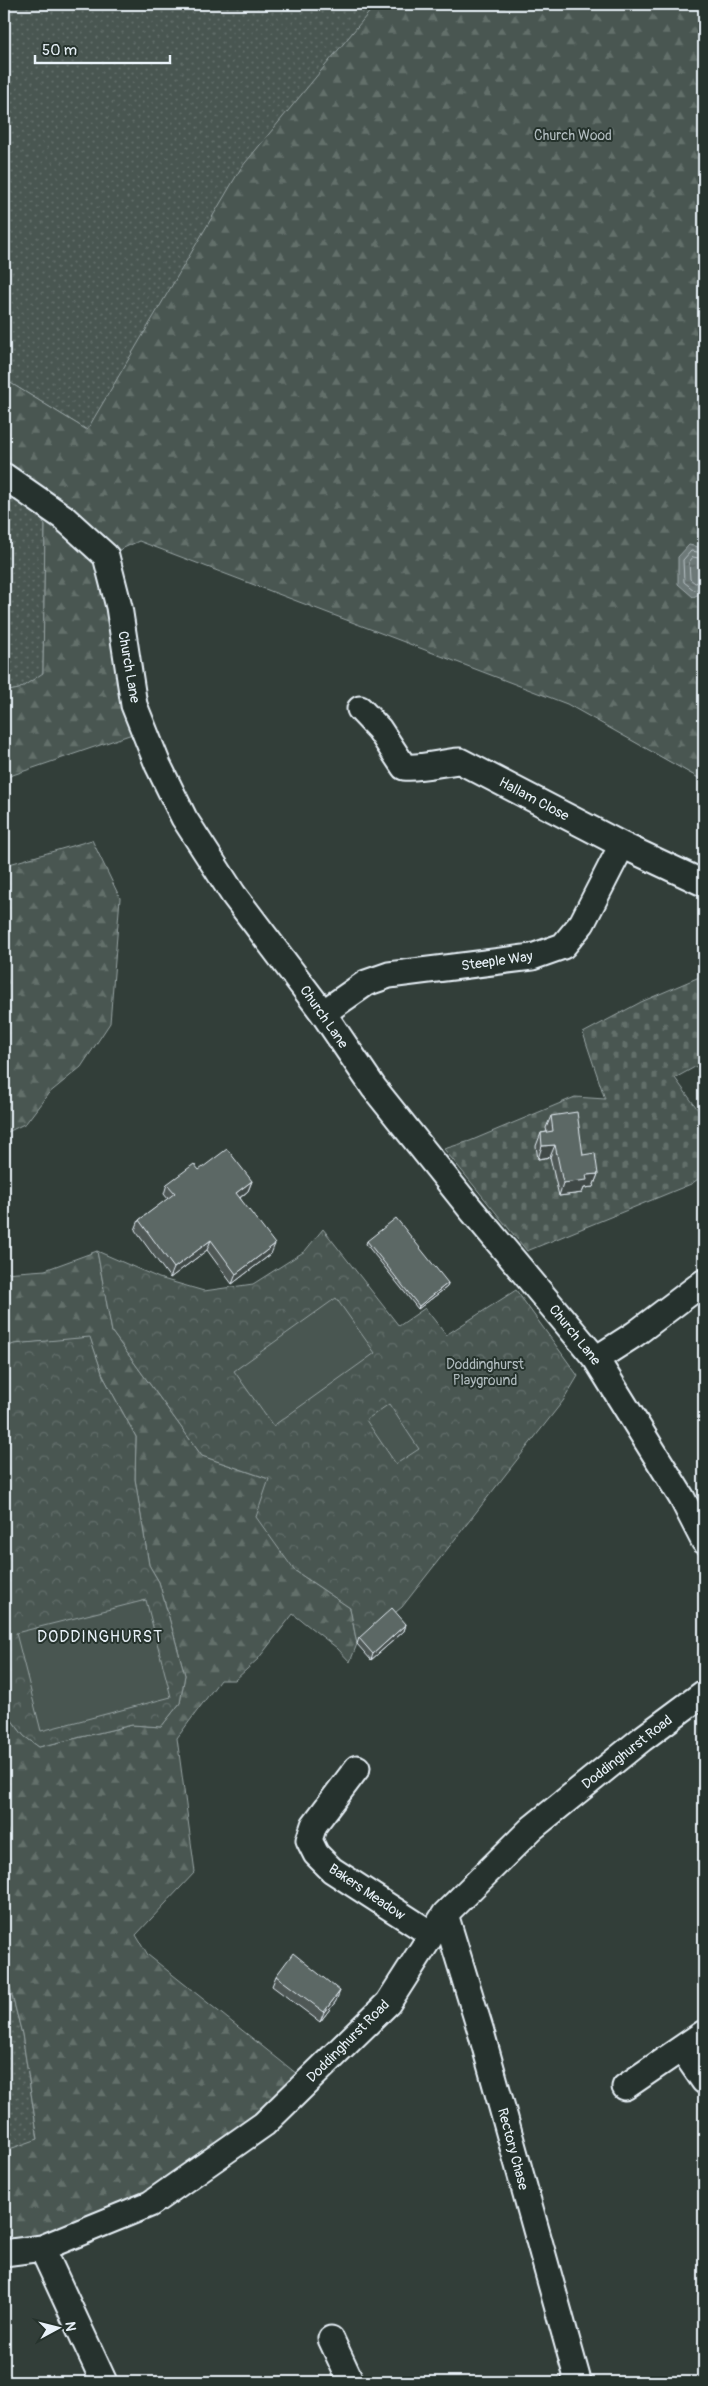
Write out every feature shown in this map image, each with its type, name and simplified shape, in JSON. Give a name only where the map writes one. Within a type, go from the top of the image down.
[{"type":"street","name":"Church Lane","points":[[4,476],[63,516],[106,556],[119,607],[134,705],[158,765],[184,818],[233,894],[323,1012],[374,1088],[469,1207],[596,1359],[682,1498],[704,1541]]},
{"type":"street","name":"Hallam Close","points":[[360,709],[379,729],[404,767],[412,768],[440,762],[460,761],[622,845],[701,882]]},
{"type":"street","name":"Steeple Way","points":[[323,1012],[366,983],[389,975],[532,957],[563,946],[582,923],[622,845]]},
{"type":"street","points":[[596,1359],[635,1334],[704,1282]]},
{"type":"street","name":"Doddinghurst Road","points":[[4,2253],[42,2248],[150,2204],[264,2124],[388,2003],[445,1914],[532,1828],[642,1739],[704,1693]]},
{"type":"street","name":"Bakers Meadow","points":[[357,1768],[314,1825],[309,1840],[316,1854],[332,1870],[431,1934]]},
{"type":"street","name":"Rectory Chase","points":[[445,1914],[481,2032],[578,2381],[574,2382]]},
{"type":"street","points":[[625,2087],[704,2033]]},
{"type":"street","points":[[682,2048],[704,2081]]},
{"type":"street","points":[[42,2248],[104,2382]]},
{"type":"street","points":[[332,2339],[351,2382]]},
{"type":"green space","name":"Church Wood","points":[[4,4],[704,4],[704,781],[87,430],[4,379]]},
{"type":"green space","name":"Church Wood","points":[[376,4],[704,4],[704,781],[567,704],[139,541],[106,556],[144,730],[4,778],[4,692],[19,689],[43,673],[45,526],[35,497],[4,476],[4,379],[87,430],[241,168]]},
{"type":"green space","points":[[4,476],[35,497],[45,526],[43,674],[19,689],[4,692]]},
{"type":"green space","points":[[92,840],[120,898],[110,1023],[81,1067],[48,1094],[26,1123],[4,1134],[4,858],[6,865]]},
{"type":"green space","points":[[704,975],[704,1062],[675,1078],[704,1118],[704,1175],[691,1184],[527,1251],[444,1149],[470,1141],[575,1097],[605,1099],[583,1033],[641,1002]]},
{"type":"green space","name":"Doddinghurst Playground","points":[[323,1229],[399,1326],[425,1308],[446,1335],[516,1290],[578,1376],[563,1401],[402,1607],[357,1644],[350,1608],[294,1570],[256,1517],[269,1479],[202,1456],[112,1332],[97,1251],[159,1278],[204,1291],[253,1284],[305,1251]]},
{"type":"green space","points":[[97,1251],[112,1332],[202,1456],[269,1479],[294,1570],[350,1608],[357,1644],[350,1662],[337,1648],[293,1614],[258,1659],[235,1680],[220,1680],[177,1738],[195,1872],[136,1935],[148,1955],[307,2082],[150,2204],[4,2253],[4,2151],[38,2139],[22,2034],[4,1964],[4,1710],[24,1736],[39,1747],[132,1725],[161,1727],[180,1703],[185,1675],[159,1582],[149,1565],[135,1479],[136,1437],[103,1376],[90,1338],[15,1344],[4,1348],[4,1273],[45,1270]]},
{"type":"green space","points":[[336,1298],[375,1353],[273,1426],[234,1371]]},
{"type":"green space","points":[[90,1337],[103,1376],[136,1437],[135,1479],[149,1565],[159,1582],[185,1675],[180,1703],[161,1727],[132,1725],[39,1747],[24,1736],[4,1710],[4,1348],[14,1344]]},
{"type":"green space","points":[[389,1404],[419,1449],[396,1464],[366,1420]]},
{"type":"green space","points":[[146,1600],[171,1697],[41,1731],[16,1633]]},
{"type":"green space","points":[[4,1964],[22,2034],[38,2140],[4,2151]]},
{"type":"water","points":[[689,545],[704,548],[704,592],[693,597],[678,584],[678,557]]},
{"type":"building","points":[[577,1112],[583,1155],[595,1153],[598,1174],[586,1175],[587,1180],[563,1183],[555,1145],[542,1146],[541,1133],[553,1131],[551,1116]]},
{"type":"building","points":[[227,1149],[252,1181],[236,1193],[275,1244],[236,1274],[211,1240],[174,1268],[139,1220],[175,1193],[167,1184],[194,1164],[199,1170]]},
{"type":"building","points":[[396,1218],[448,1283],[419,1306],[367,1241]]},
{"type":"building","points":[[392,1608],[406,1624],[373,1654],[359,1638]]},
{"type":"building","points":[[293,1953],[340,1991],[324,2012],[276,1976]]},
{"type":"district","name":"DODDINGHURST","points":[[100,1637]]}]
